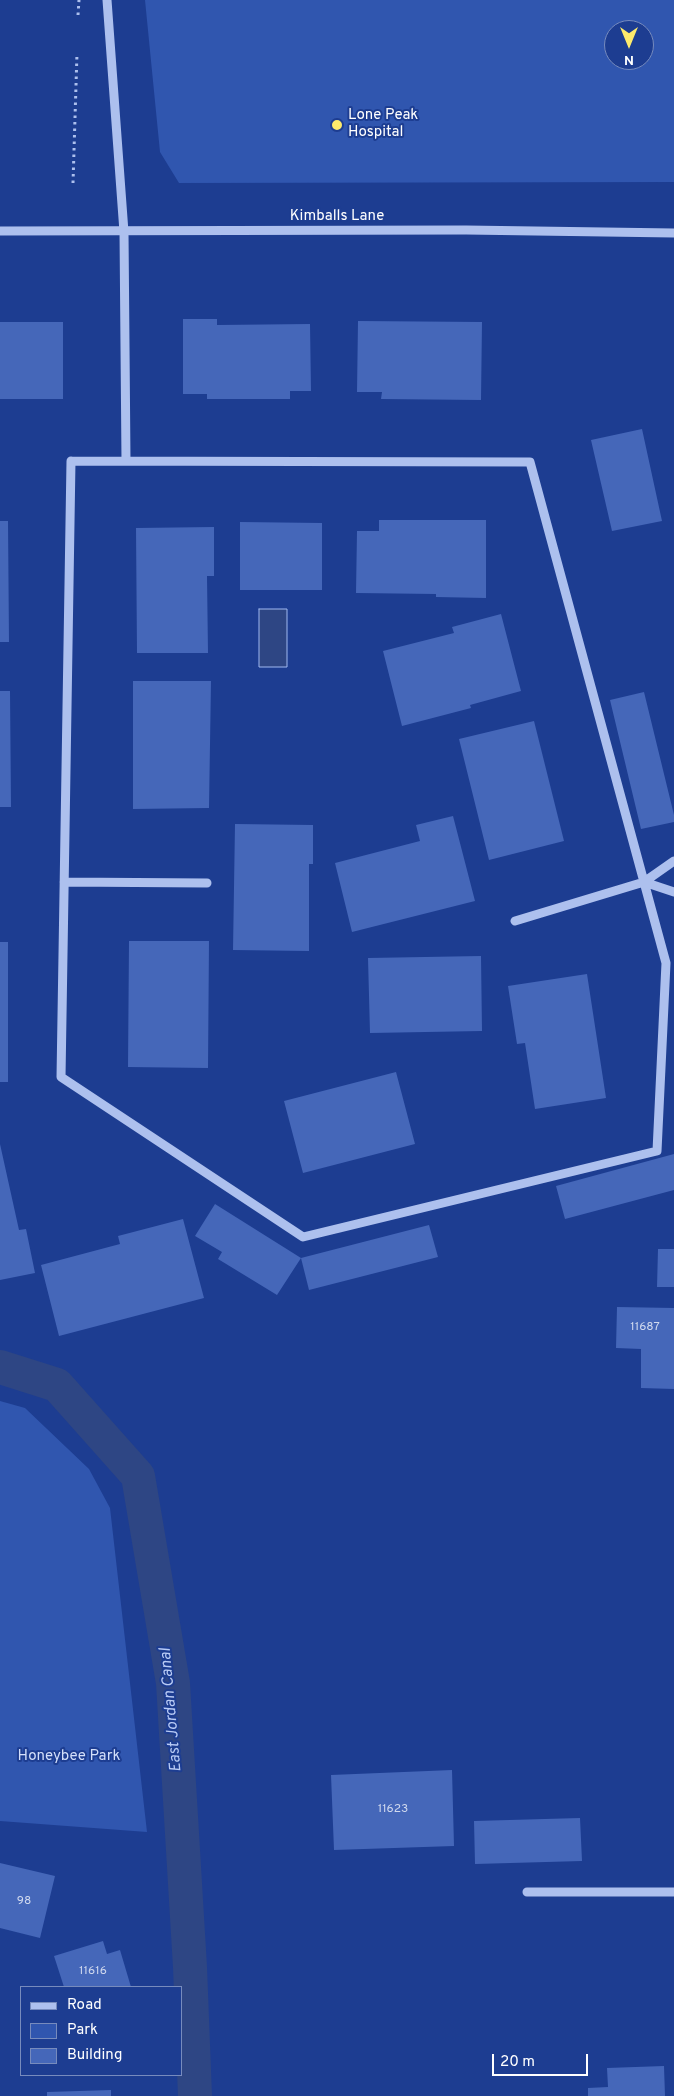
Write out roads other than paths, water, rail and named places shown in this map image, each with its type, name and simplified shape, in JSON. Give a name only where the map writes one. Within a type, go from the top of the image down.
[{"type":"street","points":[[107,0],[124,232],[126,461]]},
{"type":"street","name":"Kimballs Lane","points":[[0,232],[466,230],[674,233]]},
{"type":"street","points":[[72,461],[530,462],[666,963],[657,1151],[303,1237],[61,1077],[64,882],[72,461]]},
{"type":"street","points":[[515,921],[644,882],[674,861]]},
{"type":"street","points":[[64,882],[207,883]]},
{"type":"street","points":[[644,882],[674,892]]},
{"type":"street","points":[[527,1892],[674,1892]]},
{"type":"waterway","name":"East Jordan Canal","points":[[0,1367],[57,1385],[138,1476],[173,1683],[190,1967],[195,2096]]},
{"type":"place","name":"Lone Peak Hospital","points":[[337,125]]},
{"type":"park label","name":"Honeybee Park","points":[[69,1757]]}]
